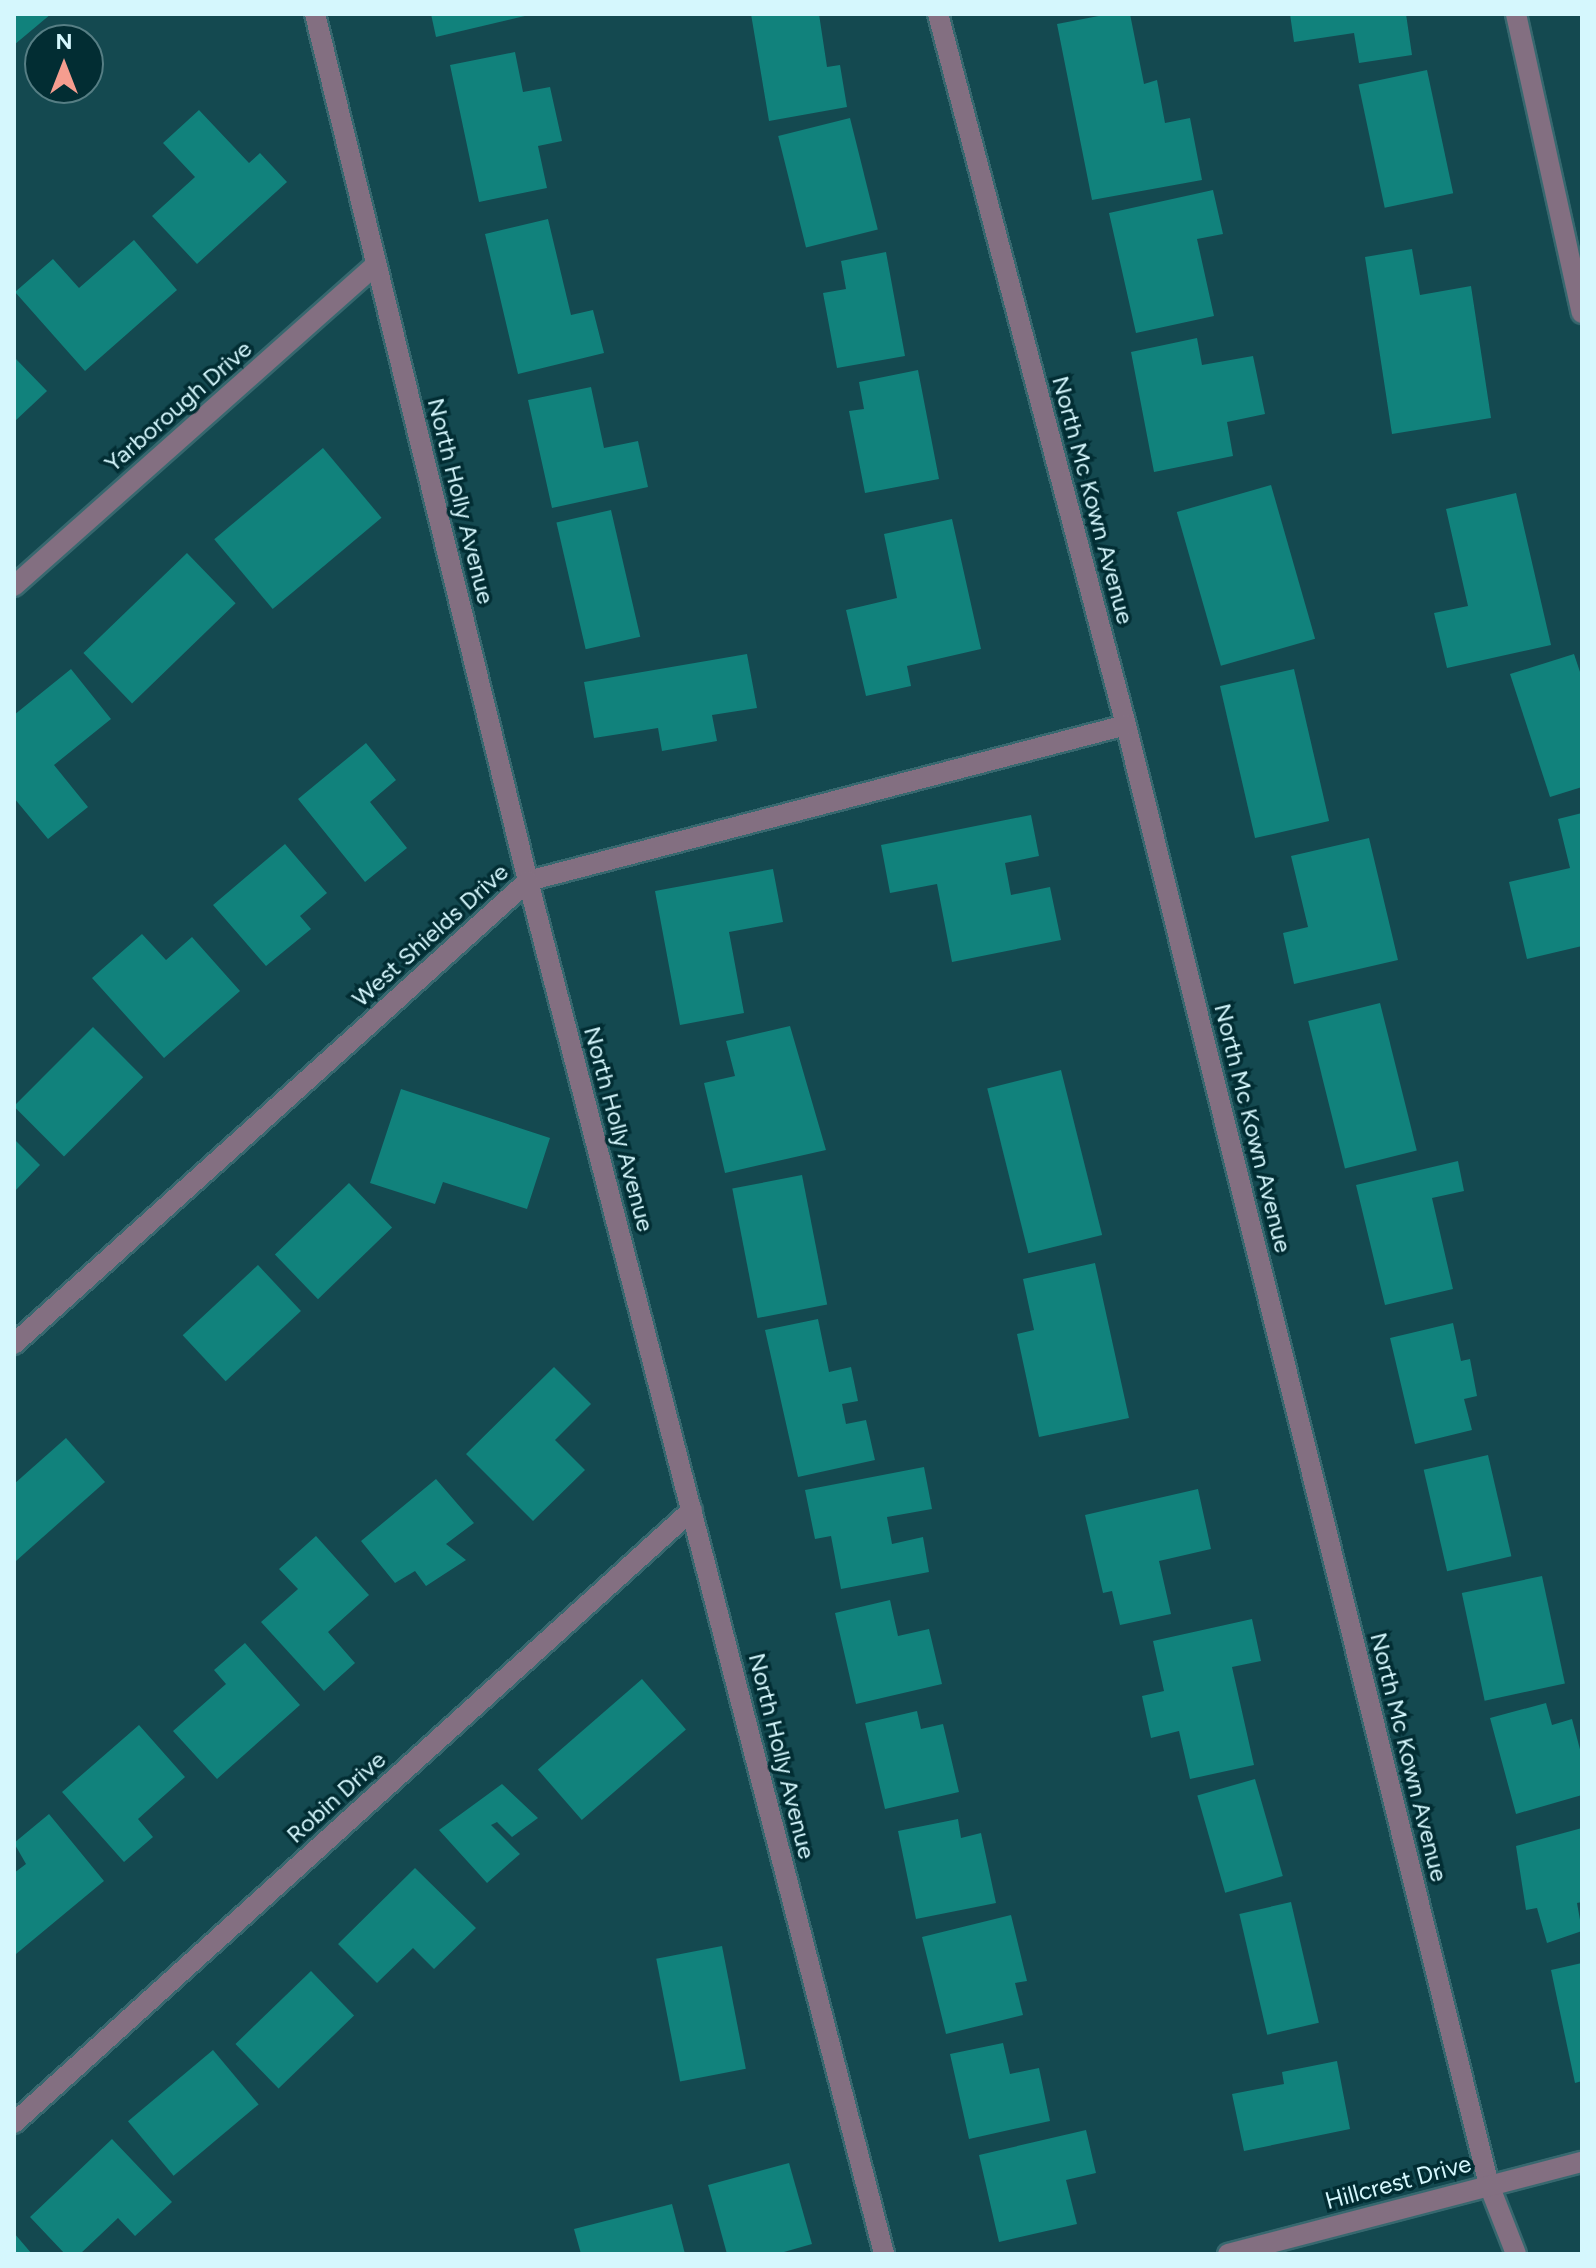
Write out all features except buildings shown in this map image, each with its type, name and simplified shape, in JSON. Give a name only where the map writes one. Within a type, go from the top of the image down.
[{"type":"street","name":"North Holly Avenue","points":[[315,14],[528,881],[884,2254]]},
{"type":"street","name":"North Mc Kown Avenue","points":[[938,14],[1126,725],[1489,2185],[1516,2254]]},
{"type":"street","points":[[1516,14],[1582,313]]},
{"type":"street","name":"Yarborough Drive","points":[[14,586],[376,265]]},
{"type":"street","name":"West Shields Drive","points":[[14,1344],[528,881],[1126,725]]},
{"type":"street","name":"Robin Drive","points":[[14,2123],[692,1510]]},
{"type":"street","name":"Hillcrest Drive","points":[[1228,2254],[1582,2162]]}]
